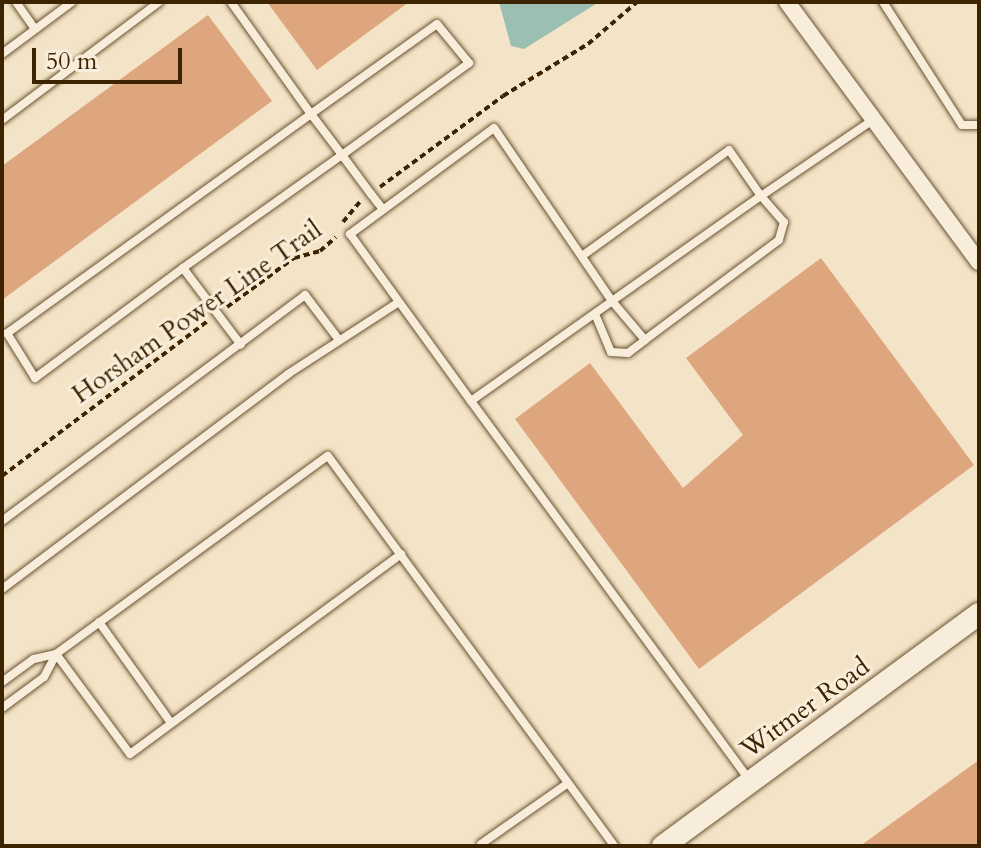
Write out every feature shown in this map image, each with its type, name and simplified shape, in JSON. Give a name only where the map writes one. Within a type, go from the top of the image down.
[{"type":"street","points":[[787,2],[979,262]]},
{"type":"street","name":"Witmer Road","points":[[663,846],[979,614]]},
{"type":"lane","points":[[16,2],[35,29]]},
{"type":"lane","points":[[2,54],[72,2]]},
{"type":"lane","points":[[2,120],[159,2]]},
{"type":"lane","points":[[231,2],[382,208]]},
{"type":"lane","points":[[883,2],[962,125],[979,125]]},
{"type":"lane","points":[[437,24],[469,63],[342,155],[35,378],[7,333],[437,24]]},
{"type":"lane","points":[[471,401],[874,120]]},
{"type":"lane","points":[[645,340],[612,301],[494,128],[350,234],[751,782]]},
{"type":"lane","points":[[582,256],[729,150],[761,196],[784,222],[779,240],[628,353],[611,352],[595,314]]},
{"type":"lane","points":[[183,268],[241,345]]},
{"type":"lane","points":[[2,521],[305,295],[339,340]]},
{"type":"lane","points":[[2,589],[339,340],[399,302]]},
{"type":"lane","points":[[2,682],[34,659],[56,654],[328,456],[615,846]]},
{"type":"lane","points":[[56,654],[130,754],[401,554]]},
{"type":"lane","points":[[99,622],[171,723]]},
{"type":"lane","points":[[2,708],[44,677],[56,654]]},
{"type":"lane","points":[[481,844],[568,783]]},
{"type":"path","name":"Horsham Power Line Trail","points":[[2,476],[294,258],[335,240],[348,211],[503,96],[588,44],[637,2]]},
{"type":"water","points":[[499,2],[599,2],[524,49],[511,46]]},
{"type":"building","points":[[267,2],[409,2],[317,70]]},
{"type":"building","points":[[208,15],[272,101],[2,300],[2,166]]},
{"type":"building","points":[[821,258],[974,465],[699,669],[515,419],[590,363],[683,488],[743,435],[686,358]]},
{"type":"building","points":[[979,760],[979,846],[860,846]]}]
